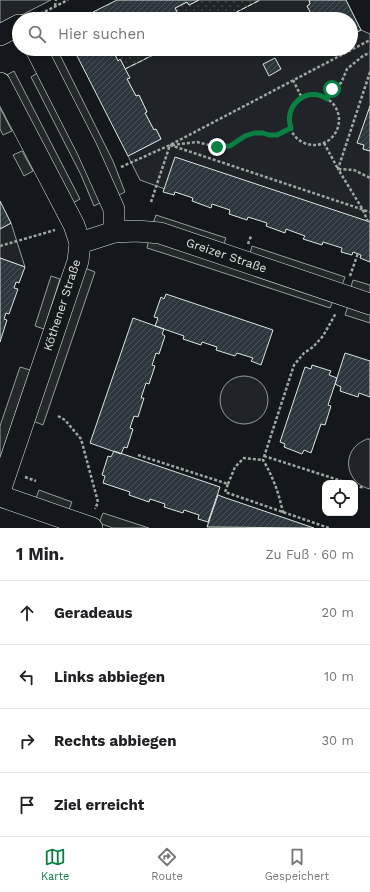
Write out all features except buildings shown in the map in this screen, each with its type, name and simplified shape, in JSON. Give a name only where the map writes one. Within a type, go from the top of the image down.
[{"type":"street","points":[[0,35],[12,29]]},
{"type":"street","points":[[40,56],[87,149],[114,209],[114,232]]},
{"type":"street","name":"Köthener Straße","points":[[0,83],[74,225],[80,243],[78,261],[0,490]]},
{"type":"street","name":"Greizer Straße","points":[[80,243],[114,232],[137,231],[160,233],[370,304]]},
{"type":"street","points":[[0,496],[92,528]]},
{"type":"path","points":[[56,0],[56,6]]},
{"type":"path","points":[[44,12],[68,0]]},
{"type":"path","points":[[358,46],[370,40]]},
{"type":"path","points":[[327,99],[332,89],[341,83],[347,69],[364,55],[370,53]]},
{"type":"path","points":[[121,167],[170,145],[339,56]]},
{"type":"path","points":[[338,169],[370,72]]},
{"type":"path","points":[[293,80],[302,98]]},
{"type":"path","points":[[309,95],[318,95],[327,99],[332,102],[337,109],[339,125],[336,133],[331,139],[324,143],[309,145],[302,142],[296,137],[291,128],[289,116],[291,109],[302,98],[309,95]]},
{"type":"path","points":[[170,145],[197,142],[217,147],[230,146],[245,136],[254,133],[277,135],[291,128]]},
{"type":"path","points":[[324,143],[363,210],[368,222],[370,221]]},
{"type":"path","points":[[151,202],[170,145]]},
{"type":"path","points":[[170,145],[370,212]]},
{"type":"path","points":[[338,169],[354,170],[370,178]]},
{"type":"path","points":[[0,246],[36,235]]},
{"type":"path","points":[[344,295],[358,253]]},
{"type":"path","points":[[283,513],[280,497],[272,475],[263,460],[264,456],[294,365],[304,353],[314,347],[332,322]]},
{"type":"path","points":[[58,416],[65,420],[81,439],[98,502]]},
{"type":"path","points":[[138,455],[228,484]]},
{"type":"path","points":[[264,456],[339,480]]},
{"type":"path","points":[[223,497],[235,467],[244,458],[263,460]]},
{"type":"path","points":[[358,486],[364,488]]},
{"type":"path","points":[[225,492],[329,528]]},
{"type":"shaded area","points":[[0,0],[51,0],[28,12],[12,12],[12,20],[0,25]]},
{"type":"shaded area","points":[[199,0],[260,0],[237,12],[175,12],[177,11],[175,8],[187,2],[189,5]]},
{"type":"shaded area","points":[[260,0],[309,0],[310,4],[307,6],[310,12],[237,12]]},
{"type":"shaded area","points":[[361,30],[370,34],[370,106],[358,143],[364,145],[363,149],[370,151],[370,222],[165,189],[140,180],[128,156],[161,139],[156,129],[154,130],[145,113],[147,112],[139,95],[136,96],[127,79],[130,78],[125,69],[151,56],[358,56],[358,32]]},
{"type":"shaded area","points":[[48,56],[60,56],[113,161],[125,192],[117,196]]},
{"type":"shaded area","points":[[116,56],[151,56],[125,69],[121,60],[118,61]]},
{"type":"shaded area","points":[[14,71],[80,199],[71,204],[5,76]]},
{"type":"shaded area","points":[[39,72],[102,202],[94,206],[81,175],[31,77]]},
{"type":"shaded area","points":[[0,108],[12,131],[3,135],[0,129]]},
{"type":"shaded area","points":[[22,151],[33,171],[24,176],[13,155]]},
{"type":"shaded area","points":[[156,215],[226,238],[222,249],[152,226]]},
{"type":"shaded area","points":[[11,223],[25,267],[0,258],[0,229]]},
{"type":"shaded area","points":[[149,238],[334,298],[330,308],[147,248]]},
{"type":"shaded area","points":[[252,246],[345,277],[341,288],[249,257]]},
{"type":"shaded area","points":[[85,268],[95,272],[43,425],[33,421]]},
{"type":"shaded area","points":[[51,276],[60,279],[44,329],[35,326]]},
{"type":"shaded area","points":[[353,280],[370,285],[370,297],[350,290]]},
{"type":"shaded area","points":[[349,303],[370,310],[370,323],[345,315]]},
{"type":"shaded area","points":[[20,367],[30,370],[0,458],[0,426]]},
{"type":"shaded area","points":[[244,376],[253,378],[261,383],[266,391],[268,400],[266,409],[261,417],[253,422],[244,424],[235,422],[227,417],[222,409],[220,400],[222,391],[227,383],[235,378]]},
{"type":"shaded area","points":[[370,439],[370,489],[363,487],[358,483],[358,480],[355,480],[350,473],[350,454],[359,443]]},
{"type":"shaded area","points":[[39,490],[72,502],[68,512],[35,501]]},
{"type":"shaded area","points":[[103,513],[149,528],[113,528],[99,523]]},
{"type":"fence","points":[[237,12],[260,0]]},
{"type":"fence","points":[[125,69],[151,56]]},
{"type":"route","points":[[217,147],[230,146],[245,136],[254,133],[277,135],[291,128],[289,124],[289,116],[291,109],[296,103],[309,95],[318,95],[327,99],[332,89]]}]
